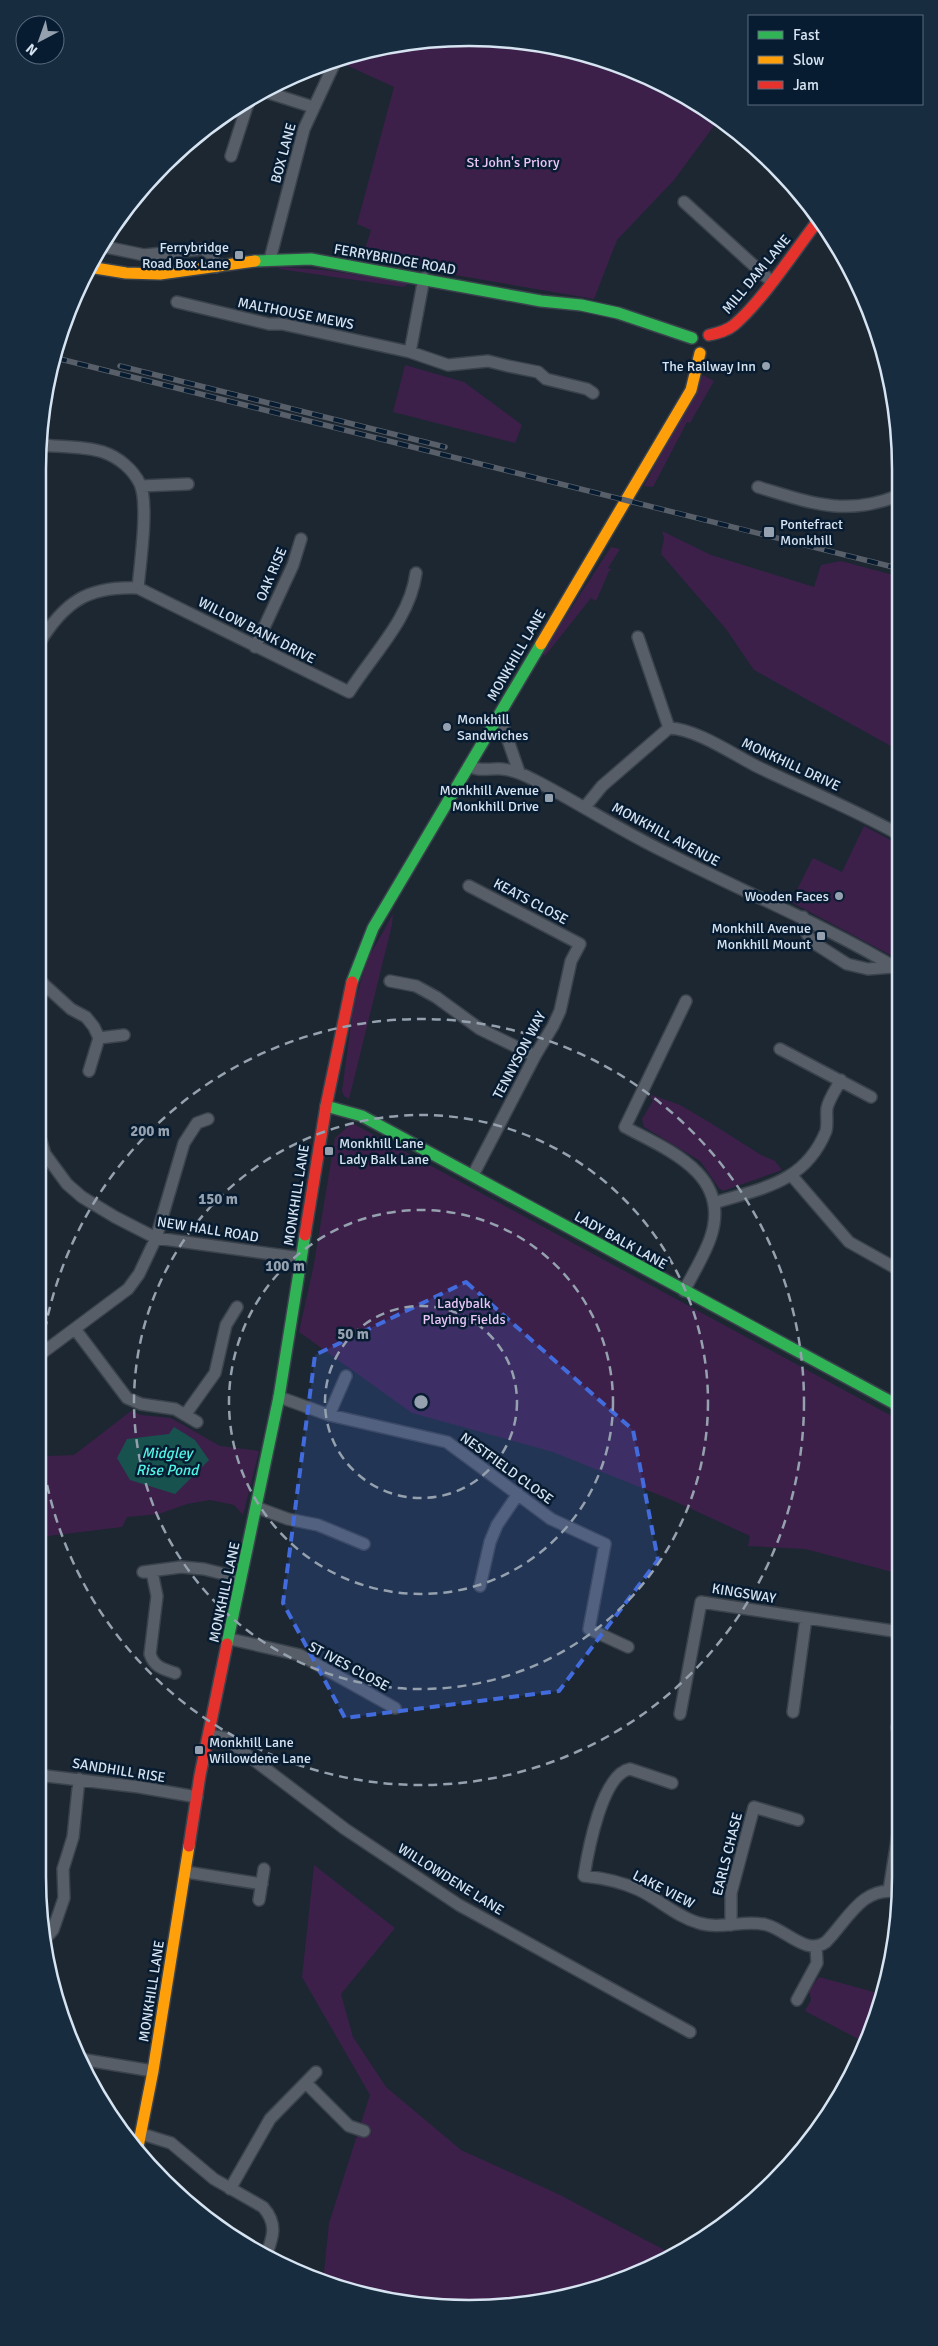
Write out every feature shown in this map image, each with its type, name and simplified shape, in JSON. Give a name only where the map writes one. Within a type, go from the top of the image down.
[{"type":"street","name":"BOX LANE","points":[[270,259],[304,129],[331,70]]},
{"type":"street","points":[[274,94],[313,107]]},
{"type":"street","points":[[231,156],[246,110]]},
{"type":"street","points":[[684,202],[772,282]]},
{"type":"street","name":"MILL DAM LANE","points":[[692,338],[700,332],[708,345],[734,325],[772,282],[814,225]]},
{"type":"street","points":[[109,248],[144,255],[204,249],[212,255],[216,267]]},
{"type":"street","name":"FERRYBRIDGE ROAD","points":[[97,268],[126,273],[160,274],[270,259],[311,259],[424,278],[541,301],[580,304],[605,310],[692,338]]},
{"type":"street","points":[[410,352],[424,278]]},
{"type":"street","name":"MALTHOUSE MEWS","points":[[177,302],[269,324],[282,324],[410,352],[448,365],[495,363],[538,372],[546,379],[587,389],[593,393]]},
{"type":"street","points":[[692,338],[692,346],[708,345]]},
{"type":"street","name":"MONKHILL LANE","points":[[140,2142],[186,1872],[196,1798],[230,1639],[240,1578],[258,1508],[279,1397],[326,1106],[352,976],[364,943],[691,390],[708,345]]},
{"type":"street","points":[[47,446],[103,452],[125,464],[141,486],[144,505],[138,588]]},
{"type":"street","points":[[141,486],[188,484]]},
{"type":"street","points":[[758,487],[815,504],[842,508],[880,503],[892,498]]},
{"type":"street","name":"OAK RISE","points":[[255,647],[293,565],[301,539]]},
{"type":"street","name":"WILLOW BANK DRIVE","points":[[46,632],[51,624],[79,598],[115,587],[138,588],[349,692],[368,662],[381,649],[392,632],[414,591],[416,573]]},
{"type":"street","points":[[585,807],[602,786],[669,728],[638,637]]},
{"type":"street","points":[[496,719],[502,723],[518,772]]},
{"type":"street","name":"MONKHILL DRIVE","points":[[669,728],[688,731],[758,767],[857,812],[892,831]]},
{"type":"street","name":"MONKHILL AVENUE","points":[[469,766],[475,770],[501,769],[518,772],[585,807],[667,854],[803,917],[892,965]]},
{"type":"street","name":"KEATS CLOSE","points":[[469,886],[580,944]]},
{"type":"street","name":"MONKHILL AVENUE","points":[[803,917],[805,930],[811,941],[847,964],[868,969],[892,968]]},
{"type":"street","name":"TENNYSON WAY","points":[[473,1175],[560,1011],[571,961],[580,944]]},
{"type":"street","points":[[390,981],[416,986],[436,997],[480,1029],[535,1056]]},
{"type":"street","points":[[46,987],[71,1008],[86,1017],[99,1038],[89,1071]]},
{"type":"street","points":[[684,1291],[711,1237],[714,1224],[714,1202],[698,1172],[681,1157],[625,1127],[686,1001]]},
{"type":"street","points":[[99,1038],[124,1035]]},
{"type":"street","points":[[780,1049],[871,1097]]},
{"type":"street","points":[[714,1202],[772,1185],[792,1176],[803,1166],[824,1136],[827,1127],[828,1106],[841,1080]]},
{"type":"street","name":"LADY BALK LANE","points":[[326,1106],[362,1116],[892,1402]]},
{"type":"street","points":[[46,1350],[128,1289],[139,1274],[156,1238],[184,1144],[197,1123],[208,1119]]},
{"type":"street","name":"NEW HALL ROAD","points":[[46,1154],[67,1184],[115,1217],[156,1238],[301,1258]]},
{"type":"street","points":[[792,1176],[849,1242],[892,1266]]},
{"type":"street","points":[[185,1415],[215,1373],[226,1325],[237,1307]]},
{"type":"street","points":[[75,1328],[127,1398],[140,1404],[175,1409],[197,1422]]},
{"type":"street","points":[[329,1415],[346,1376]]},
{"type":"street","name":"NESTFIELD CLOSE","points":[[279,1397],[329,1415],[446,1442],[551,1518],[605,1544],[590,1629],[628,1647]]},
{"type":"street","points":[[480,1586],[496,1525],[518,1494]]},
{"type":"street","points":[[258,1508],[288,1519],[318,1525],[364,1544]]},
{"type":"street","points":[[175,1673],[158,1667],[152,1662],[150,1654],[158,1596],[147,1572],[188,1568],[204,1569],[240,1578]]},
{"type":"street","name":"KINGSWAY","points":[[680,1714],[701,1602],[892,1631]]},
{"type":"street","points":[[793,1712],[806,1618]]},
{"type":"street","name":"ST IVES CLOSE","points":[[230,1639],[300,1655],[395,1708]]},
{"type":"street","name":"WILLOWDENE LANE","points":[[209,1735],[225,1738],[345,1828],[459,1905],[690,2032]]},
{"type":"street","name":"LAKE VIEW","points":[[672,1783],[630,1769],[618,1774],[602,1804],[588,1850],[584,1876],[608,1879],[639,1890],[699,1923],[710,1926],[768,1925],[808,1946],[816,1946]]},
{"type":"street","name":"SANDHILL RISE","points":[[46,1776],[79,1779],[196,1798]]},
{"type":"street","points":[[50,1933],[63,1903],[63,1869],[73,1837],[79,1779]]},
{"type":"street","name":"EARLS CHASE","points":[[731,1925],[731,1893],[754,1807],[798,1820]]},
{"type":"street","points":[[260,1900],[264,1869]]},
{"type":"street","points":[[186,1872],[262,1884]]},
{"type":"street","points":[[797,2000],[817,1963],[816,1946],[826,1942],[849,1912],[869,1894],[891,1891]]},
{"type":"street","points":[[88,2060],[153,2071]]},
{"type":"street","points":[[230,2189],[270,2119],[316,2072]]},
{"type":"street","points":[[306,2083],[349,2126],[364,2132]]},
{"type":"street","points":[[142,2134],[171,2143],[214,2179],[264,2207],[269,2214],[274,2231],[268,2249]]},
{"type":"highlighted area","points":[[466,1282],[633,1430],[658,1560],[559,1691],[345,1718],[283,1603],[315,1355]]},
{"type":"green space","name":"St John's Priory","points":[[441,47],[497,47],[551,54],[631,78],[680,103],[714,125],[674,180],[617,240],[594,299],[362,259],[371,230],[357,224],[394,87],[346,65],[387,54]]},
{"type":"green space","points":[[280,267],[324,270],[409,283],[404,287],[279,269]]},
{"type":"green space","points":[[405,365],[464,382],[522,425],[515,443],[393,412]]},
{"type":"green space","points":[[703,375],[714,381],[690,423],[687,422],[653,487],[644,486]]},
{"type":"green space","points":[[662,531],[711,555],[814,587],[821,565],[841,561],[892,575],[892,747],[754,670],[726,629],[661,554],[664,538]]},
{"type":"green space","points":[[611,547],[620,549],[608,568],[612,570],[609,571],[597,599],[595,601],[591,598],[545,656],[542,653]]},
{"type":"green space","points":[[864,826],[892,841],[892,956],[791,902],[813,858],[842,872]]},
{"type":"green space","points":[[393,914],[392,925],[349,1099],[344,1096],[342,1091],[353,1009],[370,955]]},
{"type":"green space","points":[[652,1095],[680,1105],[761,1155],[775,1161],[782,1170],[723,1191],[700,1161],[644,1127],[642,1119],[653,1101],[650,1096]]},
{"type":"green space","name":"Ladybalk Playing Fields","points":[[352,1123],[892,1416],[892,1572],[805,1549],[748,1546],[750,1536],[674,1501],[553,1452],[412,1413],[299,1332],[314,1264],[335,1138]]},
{"type":"green space","points":[[131,1411],[141,1415],[171,1418],[220,1446],[259,1451],[243,1515],[234,1505],[210,1500],[187,1504],[159,1514],[127,1517],[122,1527],[46,1536],[46,1455],[74,1455]]},
{"type":"green space","points":[[314,1865],[395,1928],[341,1994],[353,2037],[386,2087],[461,2150],[558,2194],[666,2251],[631,2268],[578,2285],[551,2292],[497,2299],[441,2299],[414,2296],[387,2292],[324,2274],[329,2223],[370,2095],[302,1977]]},
{"type":"green space","points":[[819,1977],[875,1992],[860,2040],[805,2011],[811,2000],[809,1990]]},
{"type":"water","name":"Midgley Rise Pond","points":[[174,1427],[195,1440],[209,1460],[175,1494],[130,1480],[117,1458],[127,1439],[169,1434]]},
{"type":"railway","points":[[61,359],[892,567]]},
{"type":"railway","points":[[120,366],[445,447]]},
{"type":"traffic: fast","points":[[255,261],[311,259],[541,301],[581,305],[618,313],[692,338]]},
{"type":"traffic: fast","points":[[352,982],[373,928],[541,644]]},
{"type":"traffic: fast","points":[[326,1106],[362,1116],[892,1402]]},
{"type":"traffic: fast","points":[[227,1644],[279,1397],[305,1235]]},
{"type":"traffic: slow","points":[[97,268],[126,273],[160,274],[255,261]]},
{"type":"traffic: slow","points":[[541,644],[691,390],[700,353]]},
{"type":"traffic: slow","points":[[139,2141],[153,2071],[189,1846]]},
{"type":"traffic: jam","points":[[709,335],[728,329],[745,315],[767,290],[814,225]]},
{"type":"traffic: jam","points":[[305,1235],[326,1106],[352,982]]},
{"type":"traffic: jam","points":[[189,1846],[200,1775],[227,1644]]},
{"type":"place","name":"Ferrybridge Road Box Lane","points":[[239,255]]},
{"type":"place","name":"The Railway Inn","points":[[766,366]]},
{"type":"place","name":"Pontefract Monkhill","points":[[769,532]]},
{"type":"place","name":"Monkhill Sandwiches","points":[[447,727]]},
{"type":"place","name":"Monkhill Avenue Monkhill Drive","points":[[549,798]]},
{"type":"place","name":"Wooden Faces","points":[[839,896]]},
{"type":"place","name":"Monkhill Avenue Monkhill Mount","points":[[821,936]]},
{"type":"place","name":"Monkhill Lane Lady Balk Lane","points":[[329,1151]]},
{"type":"place","name":"Monkhill Lane Willowdene Lane","points":[[199,1750]]}]
